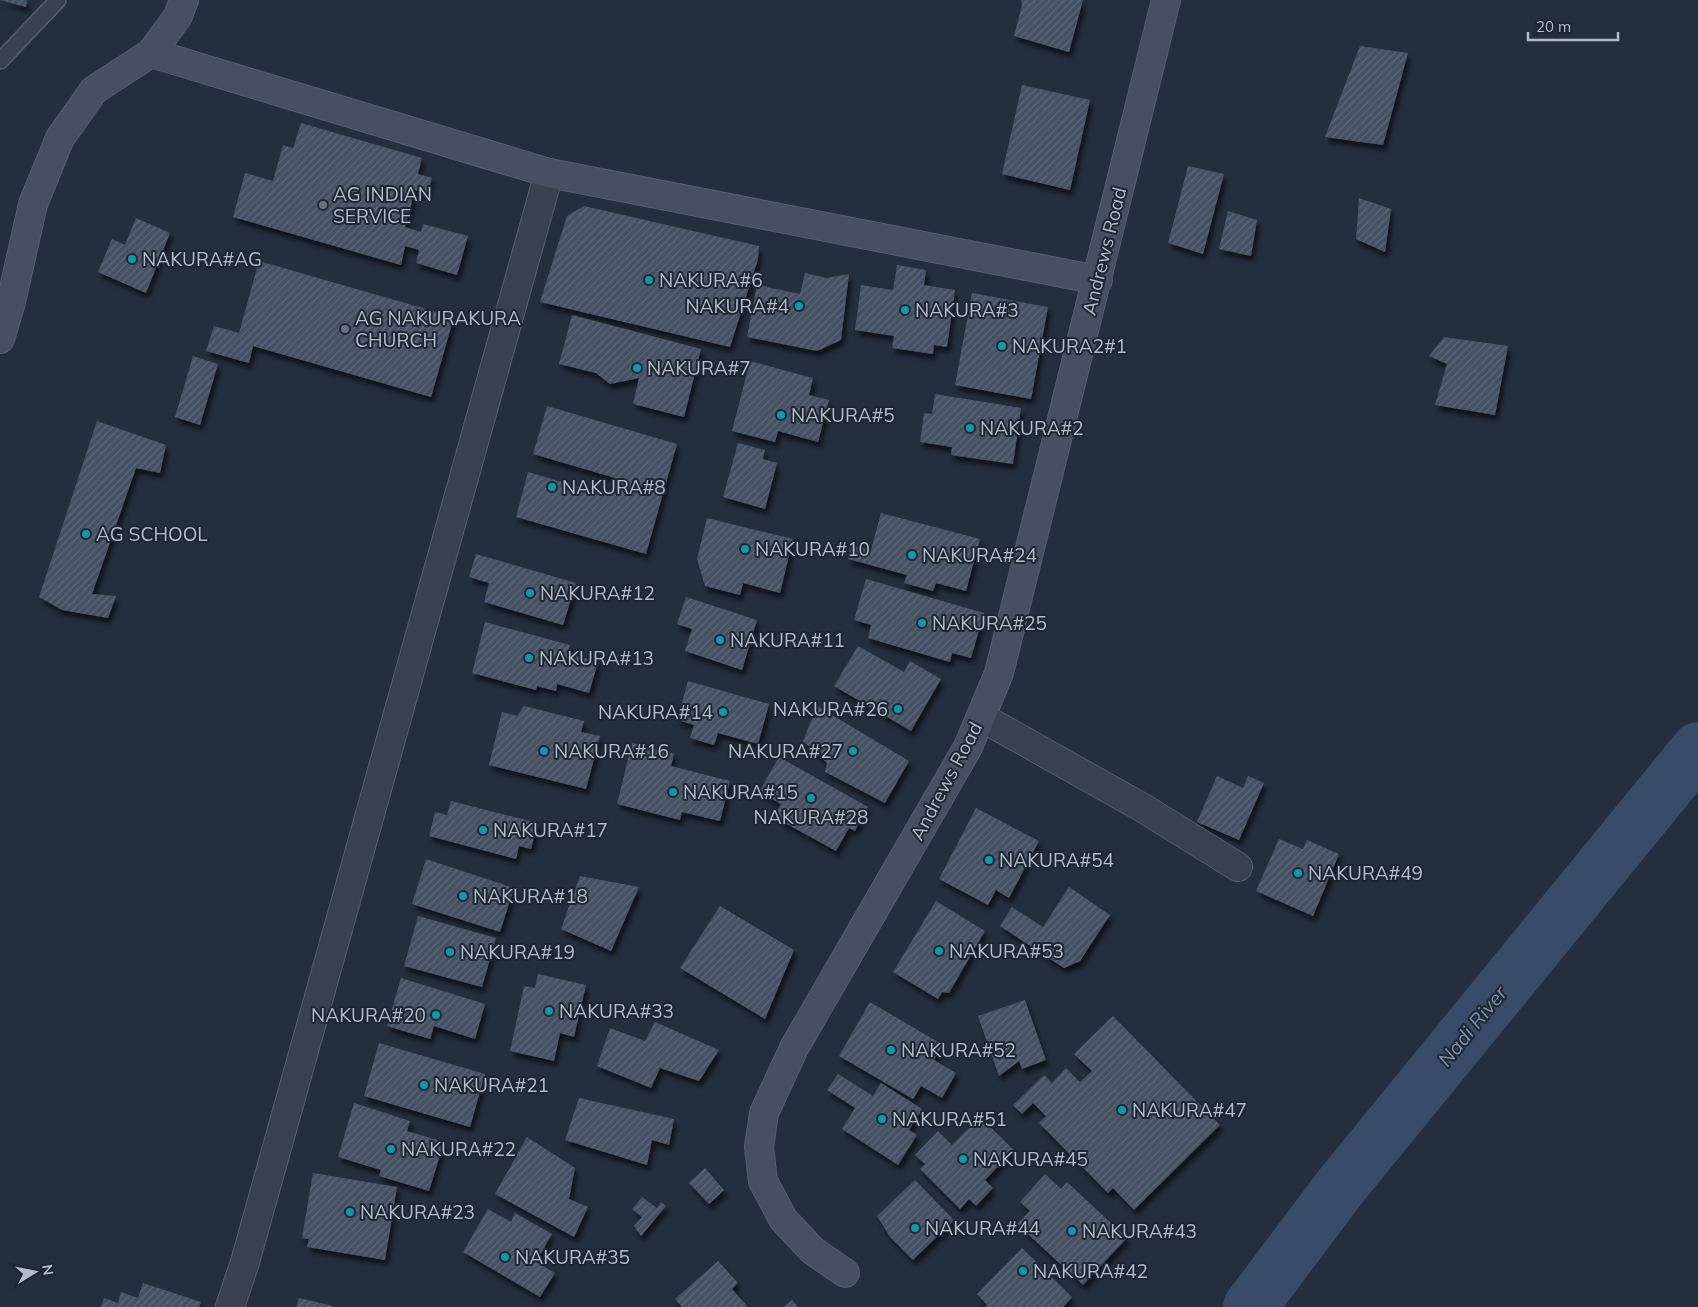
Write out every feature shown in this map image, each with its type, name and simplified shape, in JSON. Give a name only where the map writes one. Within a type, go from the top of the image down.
[{"type":"main road","points":[[0,339],[12,302],[33,204],[60,138],[94,90],[151,53],[178,16],[184,0]]},
{"type":"main road","name":"Andrews Road","points":[[845,1273],[812,1250],[783,1219],[763,1181],[760,1147],[764,1113],[794,1048],[968,747],[999,673],[1166,0]]},
{"type":"main road","points":[[151,53],[549,173],[1098,280]]},
{"type":"street","points":[[230,1307],[253,1233],[549,173]]},
{"type":"street","points":[[981,717],[1143,808],[1238,867]]},
{"type":"lane","points":[[0,61],[58,0]]},
{"type":"building","points":[[0,0],[27,0],[26,7]]},
{"type":"building","points":[[1021,0],[1083,0],[1069,52],[1014,36],[1022,5]]},
{"type":"building","points":[[1360,46],[1408,53],[1383,145],[1325,137]]},
{"type":"building","points":[[1022,85],[1090,100],[1070,190],[1002,174]]},
{"type":"building","name":"AG INDIAN SERVICE","points":[[301,123],[422,158],[418,174],[432,178],[427,194],[415,190],[405,227],[421,232],[423,224],[468,236],[457,275],[416,263],[419,250],[405,246],[401,265],[233,217],[245,173],[273,181],[283,145],[293,148]]},
{"type":"building","points":[[1188,166],[1224,174],[1203,254],[1168,243]]},
{"type":"building","points":[[1359,198],[1391,209],[1385,252],[1356,239]]},
{"type":"building","name":"NAKURA#6","points":[[584,206],[759,246],[758,259],[730,347],[540,302],[567,216]]},
{"type":"building","points":[[1228,211],[1257,220],[1251,256],[1219,249]]},
{"type":"building","name":"NAKURA#AG","points":[[136,218],[170,233],[146,293],[98,272],[112,239],[125,245]]},
{"type":"building","name":"AG NAKURAKURA CHURCH","points":[[259,261],[454,317],[431,397],[253,346],[249,363],[206,351],[214,326],[239,333]]},
{"type":"building","name":"NAKURA#3","points":[[897,265],[926,270],[924,285],[955,290],[947,347],[934,345],[933,354],[892,348],[894,336],[855,330],[861,285],[893,290]]},
{"type":"building","name":"NAKURA#4","points":[[805,273],[826,278],[849,274],[841,340],[817,351],[747,337],[757,285],[800,294]]},
{"type":"building","name":"NAKURA2#1","points":[[972,293],[1048,307],[1031,399],[955,385]]},
{"type":"building","name":"NAKURA#7","points":[[572,315],[701,349],[684,417],[633,404],[639,378],[610,384],[596,373],[559,364]]},
{"type":"building","points":[[1444,337],[1508,346],[1495,415],[1435,405],[1447,364],[1429,356]]},
{"type":"building","points":[[193,356],[218,364],[200,425],[175,417]]},
{"type":"building","name":"NAKURA#5","points":[[750,361],[813,378],[809,395],[829,400],[818,442],[778,431],[775,442],[732,431]]},
{"type":"building","name":"NAKURA#2","points":[[935,394],[1021,408],[1013,464],[951,455],[952,447],[920,442],[924,413],[932,414]]},
{"type":"building","name":"NAKURA#8","points":[[547,406],[677,444],[646,554],[516,517],[528,472],[610,496],[615,478],[533,454]]},
{"type":"building","name":"AG SCHOOL","points":[[97,421],[166,445],[160,473],[136,468],[92,594],[116,596],[108,618],[62,610],[39,597]]},
{"type":"building","points":[[738,443],[765,450],[763,459],[777,463],[765,509],[723,497]]},
{"type":"building","name":"NAKURA#24","points":[[881,513],[980,539],[966,591],[936,583],[933,591],[904,583],[907,575],[848,559],[851,545],[871,550]]},
{"type":"building","name":"NAKURA#10","points":[[707,518],[793,539],[780,593],[743,583],[740,595],[705,586],[697,559]]},
{"type":"building","name":"NAKURA#12","points":[[476,554],[576,583],[563,625],[484,602],[489,583],[469,577]]},
{"type":"building","name":"NAKURA#25","points":[[866,579],[984,613],[971,658],[952,653],[950,662],[868,638],[871,625],[854,620]]},
{"type":"building","name":"NAKURA#11","points":[[686,597],[757,620],[742,670],[685,651],[692,629],[677,624]]},
{"type":"building","name":"NAKURA#13","points":[[485,622],[570,645],[567,654],[598,662],[589,693],[557,684],[556,691],[537,686],[536,690],[472,673]]},
{"type":"building","name":"NAKURA#26","points":[[858,646],[904,672],[910,661],[941,679],[911,731],[834,686]]},
{"type":"building","name":"NAKURA#14","points":[[688,681],[769,704],[758,744],[718,733],[714,745],[690,738],[694,725],[677,720]]},
{"type":"building","name":"NAKURA#16","points":[[524,706],[584,721],[581,732],[600,736],[586,789],[489,765],[502,712],[517,716]]},
{"type":"building","name":"NAKURA#27","points":[[817,706],[909,761],[885,803],[825,772],[827,763],[803,741]]},
{"type":"building","name":"NAKURA#15","points":[[632,743],[674,754],[671,766],[730,781],[720,821],[682,812],[680,820],[617,804]]},
{"type":"building","name":"NAKURA#28","points":[[779,757],[868,807],[855,831],[849,828],[836,851],[774,817],[781,804],[759,792]]},
{"type":"building","points":[[1217,776],[1243,788],[1248,776],[1264,783],[1239,840],[1197,822]]},
{"type":"building","name":"NAKURA#17","points":[[451,801],[538,823],[531,849],[519,846],[516,859],[429,836],[435,812],[447,815]]},
{"type":"building","name":"NAKURA#54","points":[[976,808],[1039,841],[1009,898],[996,890],[988,905],[939,879]]},
{"type":"building","name":"NAKURA#49","points":[[1279,839],[1303,849],[1307,840],[1339,854],[1313,916],[1256,891]]},
{"type":"building","name":"NAKURA#18","points":[[426,859],[514,888],[500,932],[412,904]]},
{"type":"building","points":[[580,876],[639,887],[611,951],[561,929]]},
{"type":"building","points":[[1069,887],[1110,915],[1080,961],[1064,968],[1000,926],[1012,907],[1043,927]]},
{"type":"building","name":"NAKURA#53","points":[[936,901],[985,931],[949,993],[942,992],[938,999],[893,972]]},
{"type":"building","points":[[720,906],[794,950],[765,1019],[680,968]]},
{"type":"building","name":"NAKURA#19","points":[[418,916],[496,938],[482,987],[404,966]]},
{"type":"building","name":"NAKURA#33","points":[[538,974],[586,985],[574,1037],[560,1033],[554,1061],[510,1051],[524,986],[535,988]]},
{"type":"building","name":"NAKURA#20","points":[[401,978],[485,1004],[475,1039],[434,1026],[430,1039],[387,1026]]},
{"type":"building","points":[[1025,1000],[1046,1060],[1022,1069],[1019,1061],[999,1076],[978,1016]]},
{"type":"building","name":"NAKURA#52","points":[[870,1002],[943,1045],[934,1060],[956,1073],[942,1098],[921,1086],[913,1099],[839,1056]]},
{"type":"building","name":"NAKURA#47","points":[[1113,1016],[1220,1125],[1134,1210],[1113,1188],[1108,1193],[1039,1123],[1046,1116],[1033,1103],[1022,1114],[1013,1105],[1044,1075],[1052,1083],[1066,1068],[1080,1082],[1092,1071],[1074,1054]]},
{"type":"building","points":[[655,1022],[719,1050],[699,1081],[660,1068],[651,1088],[597,1066],[610,1028],[645,1041]]},
{"type":"building","name":"NAKURA#21","points":[[379,1043],[485,1074],[470,1127],[364,1096]]},
{"type":"building","name":"NAKURA#51","points":[[838,1074],[873,1096],[881,1083],[922,1109],[909,1130],[917,1135],[898,1165],[842,1129],[855,1108],[827,1090]]},
{"type":"building","points":[[579,1098],[674,1119],[669,1145],[652,1140],[647,1165],[565,1140]]},
{"type":"building","name":"NAKURA#22","points":[[354,1103],[410,1121],[407,1131],[444,1142],[429,1191],[379,1176],[381,1170],[338,1157]]},
{"type":"building","name":"NAKURA#45","points":[[980,1117],[1014,1150],[985,1180],[993,1188],[976,1206],[969,1199],[960,1209],[920,1169],[925,1164],[915,1155],[938,1131],[952,1145]]},
{"type":"building","points":[[527,1137],[575,1168],[569,1199],[588,1207],[574,1237],[495,1194]]},
{"type":"building","points":[[705,1168],[724,1190],[709,1204],[689,1183]]},
{"type":"building","name":"NAKURA#23","points":[[313,1173],[397,1187],[385,1260],[307,1247],[309,1239],[302,1238]]},
{"type":"building","name":"NAKURA#43","points":[[1045,1174],[1061,1189],[1067,1182],[1127,1238],[1083,1285],[1017,1224],[1030,1211],[1020,1202]]},
{"type":"building","name":"NAKURA#44","points":[[915,1180],[954,1220],[913,1260],[890,1237],[877,1216]]},
{"type":"building","points":[[642,1197],[657,1208],[661,1202],[666,1206],[641,1236],[634,1226],[642,1217],[632,1209]]},
{"type":"building","name":"NAKURA#35","points":[[488,1209],[511,1222],[515,1213],[552,1234],[536,1262],[555,1273],[540,1297],[463,1252]]},
{"type":"building","name":"NAKURA#42","points":[[1022,1248],[1072,1297],[1063,1307],[985,1307],[987,1305],[977,1294]]},
{"type":"building","points":[[718,1261],[738,1283],[732,1289],[748,1307],[682,1307],[675,1299]]},
{"type":"building","points":[[143,1283],[201,1302],[199,1307],[101,1307],[104,1298],[118,1303],[121,1292],[138,1298]]},
{"type":"building","points":[[299,1298],[333,1306],[333,1307],[296,1307]]},
{"type":"building","points":[[792,1300],[798,1307],[784,1307]]},
{"type":"waterway","name":"Nadi River","points":[[1250,1307],[1341,1186],[1698,749]]},
{"type":"place","name":"AG INDIAN SERVICE","points":[[323,205]]},
{"type":"place","name":"NAKURA#AG","points":[[132,259]]},
{"type":"place","name":"NAKURA#6","points":[[649,280]]},
{"type":"place","name":"NAKURA#4","points":[[799,306]]},
{"type":"place","name":"NAKURA#3","points":[[905,310]]},
{"type":"place","name":"AG NAKURAKURA CHURCH","points":[[345,329]]},
{"type":"place","name":"NAKURA2#1","points":[[1002,346]]},
{"type":"place","name":"NAKURA#7","points":[[637,368]]},
{"type":"place","name":"NAKURA#5","points":[[781,415]]},
{"type":"place","name":"NAKURA#2","points":[[970,428]]},
{"type":"place","name":"NAKURA#8","points":[[552,487]]},
{"type":"place","name":"AG SCHOOL","points":[[86,534]]},
{"type":"place","name":"NAKURA#10","points":[[745,549]]},
{"type":"place","name":"NAKURA#24","points":[[912,555]]},
{"type":"place","name":"NAKURA#12","points":[[530,593]]},
{"type":"place","name":"NAKURA#25","points":[[922,623]]},
{"type":"place","name":"NAKURA#11","points":[[720,640]]},
{"type":"place","name":"NAKURA#13","points":[[529,658]]},
{"type":"place","name":"NAKURA#26","points":[[898,709]]},
{"type":"place","name":"NAKURA#14","points":[[723,712]]},
{"type":"place","name":"NAKURA#16","points":[[544,751]]},
{"type":"place","name":"NAKURA#27","points":[[853,751]]},
{"type":"place","name":"NAKURA#15","points":[[673,792]]},
{"type":"place","name":"NAKURA#28","points":[[811,798]]},
{"type":"place","name":"NAKURA#17","points":[[483,830]]},
{"type":"place","name":"NAKURA#54","points":[[989,860]]},
{"type":"place","name":"NAKURA#49","points":[[1298,873]]},
{"type":"place","name":"NAKURA#18","points":[[463,896]]},
{"type":"place","name":"NAKURA#53","points":[[939,951]]},
{"type":"place","name":"NAKURA#19","points":[[450,952]]},
{"type":"place","name":"NAKURA#33","points":[[549,1011]]},
{"type":"place","name":"NAKURA#20","points":[[436,1015]]},
{"type":"place","name":"NAKURA#52","points":[[891,1050]]},
{"type":"place","name":"NAKURA#21","points":[[424,1085]]},
{"type":"place","name":"NAKURA#47","points":[[1122,1110]]},
{"type":"place","name":"NAKURA#51","points":[[882,1119]]},
{"type":"place","name":"NAKURA#22","points":[[391,1149]]},
{"type":"place","name":"NAKURA#45","points":[[963,1159]]},
{"type":"place","name":"NAKURA#23","points":[[350,1212]]},
{"type":"place","name":"NAKURA#44","points":[[915,1228]]},
{"type":"place","name":"NAKURA#43","points":[[1072,1231]]},
{"type":"place","name":"NAKURA#35","points":[[505,1257]]},
{"type":"place","name":"NAKURA#42","points":[[1023,1271]]}]
